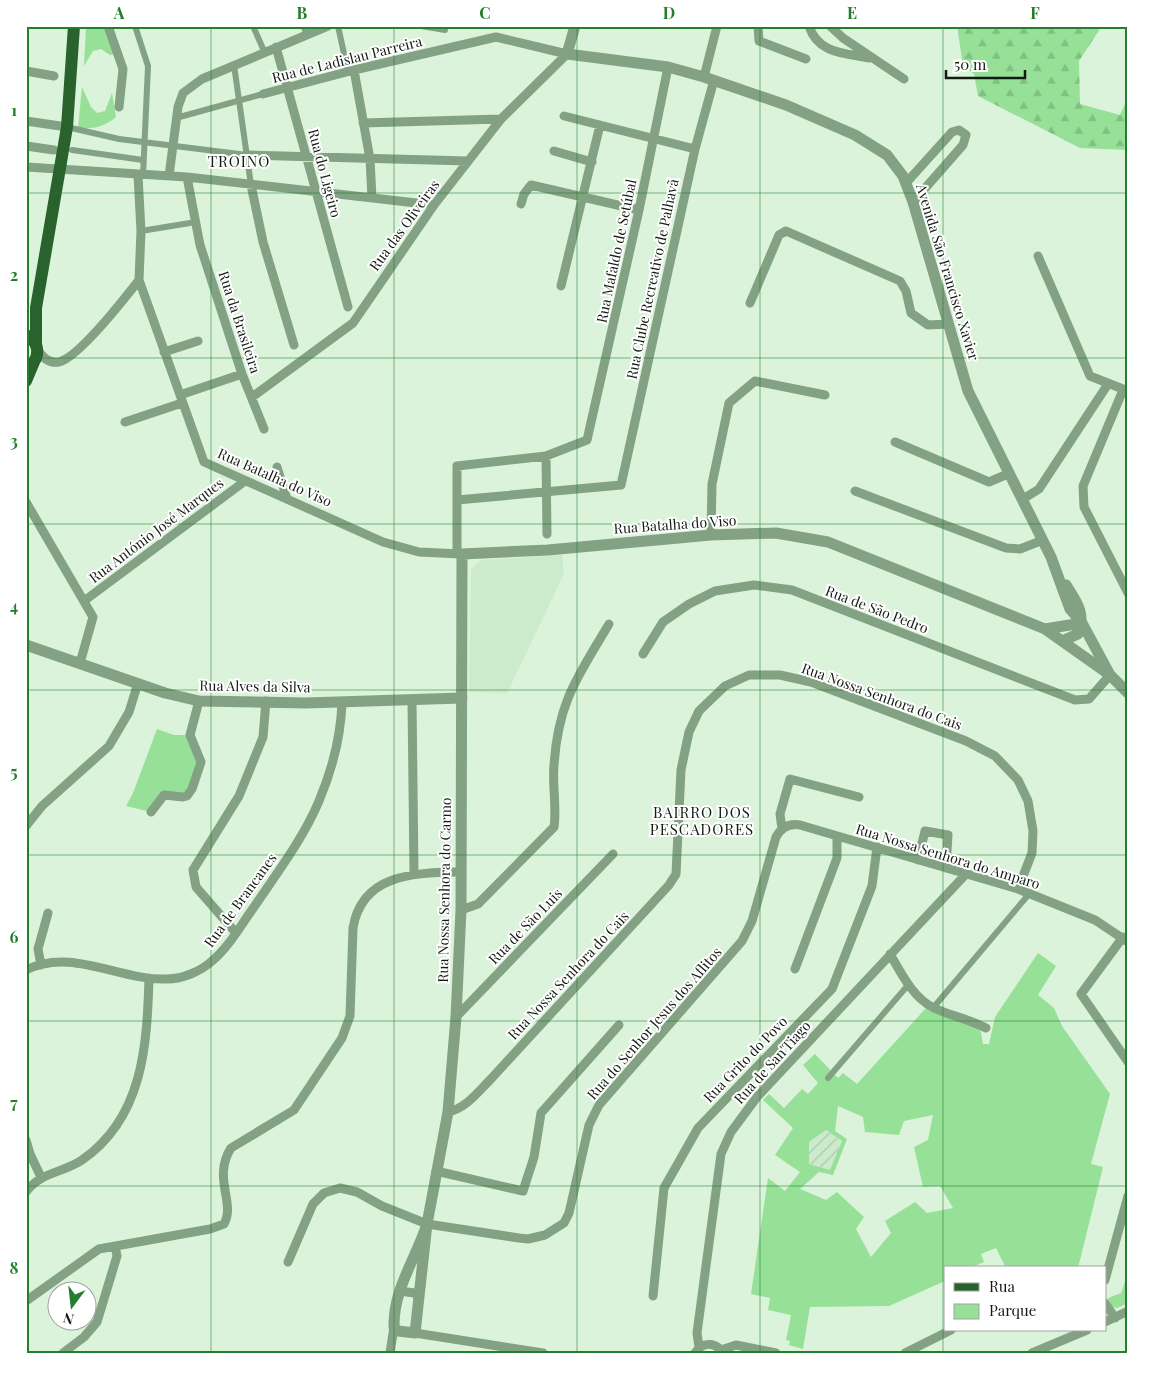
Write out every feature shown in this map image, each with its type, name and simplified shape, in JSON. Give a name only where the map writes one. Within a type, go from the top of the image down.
[{"type":"main road","points":[[26,381],[32,351],[36,308],[67,127],[74,26]]},
{"type":"main road","points":[[26,325],[36,308]]},
{"type":"street","points":[[108,26],[123,70],[119,107]]},
{"type":"street","points":[[135,26],[148,66],[141,175],[139,280],[181,399]]},
{"type":"street","points":[[253,26],[264,52]]},
{"type":"street","points":[[169,176],[176,118],[183,93],[202,79],[276,47],[305,30],[328,26]]},
{"type":"street","points":[[338,26],[363,123],[370,159],[372,198]]},
{"type":"street","points":[[421,26],[445,30]]},
{"type":"street","points":[[567,54],[575,26]]},
{"type":"street","name":"Rua Clube Recreativo de Palhavã","points":[[547,494],[621,485],[695,149],[717,26]]},
{"type":"street","points":[[758,26],[759,40],[806,59]]},
{"type":"street","points":[[810,26],[812,33],[822,45],[832,52],[875,59]]},
{"type":"street","points":[[830,26],[843,38],[904,79]]},
{"type":"street","name":"Rua de Ladislau Parreira","points":[[263,94],[351,71],[496,38],[567,54]]},
{"type":"street","name":"Rua do Ligeiro","points":[[276,47],[348,307]]},
{"type":"street","name":"Avenida São Francisco Xavier","points":[[567,54],[668,68],[709,78],[786,105],[855,135],[887,155],[906,182],[913,202],[968,391],[1058,570],[1080,607],[1082,623],[1110,676]]},
{"type":"street","name":"Rua das Oliveiras","points":[[252,397],[353,323],[434,205],[501,119],[567,54]]},
{"type":"street","points":[[234,65],[251,185],[263,242],[294,345]]},
{"type":"street","name":"Rua Mafaldo de Setúbal","points":[[546,456],[587,440],[639,210],[668,68]]},
{"type":"street","points":[[26,70],[54,76]]},
{"type":"street","points":[[176,118],[263,94]]},
{"type":"street","points":[[564,116],[695,149]]},
{"type":"street","points":[[363,123],[501,119]]},
{"type":"street","points":[[26,120],[119,139],[247,155],[468,161]]},
{"type":"street","points":[[561,286],[600,125]]},
{"type":"street","points":[[906,182],[952,132],[959,130],[966,135],[963,145],[913,202]]},
{"type":"street","points":[[26,146],[54,150]]},
{"type":"street","points":[[72,150],[143,160]]},
{"type":"street","points":[[554,151],[592,162]]},
{"type":"street","points":[[26,167],[187,177],[434,205]]},
{"type":"street","name":"Rua da Brasileira","points":[[187,177],[200,245],[242,374],[264,430]]},
{"type":"street","points":[[521,204],[530,184],[639,210]]},
{"type":"street","points":[[140,231],[196,222]]},
{"type":"street","points":[[750,303],[779,235],[786,231],[900,281],[906,291],[911,313],[928,325],[948,324]]},
{"type":"street","points":[[1038,256],[1090,376],[1125,390],[1083,486],[1084,507],[1128,593]]},
{"type":"street","points":[[32,351],[51,362],[65,359],[101,327],[139,280]]},
{"type":"street","points":[[164,352],[198,342]]},
{"type":"street","points":[[125,422],[242,374]]},
{"type":"street","points":[[711,534],[712,484],[729,402],[755,381],[825,395]]},
{"type":"street","points":[[1023,498],[1039,489],[1108,384]]},
{"type":"street","name":"Rua Batalha do Viso","points":[[181,399],[204,462],[383,542],[419,552],[459,554],[548,550],[711,534],[776,533],[828,542],[1045,629],[1110,676],[1128,692]]},
{"type":"street","points":[[895,442],[989,482],[1010,473]]},
{"type":"street","points":[[459,554],[457,466],[546,456],[547,534]]},
{"type":"street","points":[[277,467],[287,499]]},
{"type":"street","name":"Rua António José Marques","points":[[84,601],[245,481]]},
{"type":"street","points":[[855,491],[1006,548],[1020,549],[1043,540]]},
{"type":"street","points":[[457,500],[547,494]]},
{"type":"street","points":[[26,502],[92,617],[80,663]]},
{"type":"street","name":"Rua Nossa Senhora do Carmo","points":[[427,1224],[448,1112],[456,1018],[461,910],[462,698],[459,554]]},
{"type":"street","name":"Rua de São Pedro","points":[[643,654],[663,622],[688,604],[715,592],[754,585],[792,590],[1075,700],[1089,699],[1110,676]]},
{"type":"street","points":[[1045,629],[1082,623],[1078,634],[1062,640]]},
{"type":"street","points":[[461,910],[478,904],[552,830],[554,822],[555,745],[566,700],[609,624]]},
{"type":"street","name":"Rua Alves da Silva","points":[[26,645],[180,698],[199,701],[342,702],[462,698]]},
{"type":"street","name":"Rua Nossa Senhora do Cais","points":[[448,1112],[459,1109],[468,1103],[669,885],[676,874],[681,770],[688,732],[698,711],[725,686],[749,675],[780,675],[811,682],[966,741],[995,756],[1018,780],[1028,801],[1033,831],[1032,853],[1018,889]]},
{"type":"street","points":[[26,826],[42,806],[109,746],[129,712],[138,683]]},
{"type":"street","points":[[412,700],[414,873]]},
{"type":"street","points":[[151,812],[164,795],[183,797],[187,796],[192,789],[201,762],[190,735],[199,701]]},
{"type":"street","points":[[236,933],[196,887],[193,870],[239,796],[263,737],[266,701]]},
{"type":"street","name":"Rua de Brancanes","points":[[26,970],[41,965],[77,963],[149,978],[168,979],[185,976],[212,962],[236,933],[312,818],[332,763],[342,702]]},
{"type":"street","name":"Rua do Senhor Jesus dos Aflitos","points":[[288,1262],[313,1204],[324,1193],[340,1188],[357,1192],[382,1206],[427,1224],[528,1239],[546,1235],[564,1222],[573,1203],[589,1125],[599,1105],[742,941],[752,921],[774,842],[782,829],[780,814],[790,779],[859,797]]},
{"type":"street","name":"Rua Nossa Senhora do Amparo","points":[[782,829],[795,824],[1018,889],[1095,920],[1125,940]]},
{"type":"street","points":[[918,860],[925,831],[948,835],[946,868]]},
{"type":"street","points":[[795,969],[837,858],[837,836]]},
{"type":"street","name":"Rua Grito do Povo","points":[[653,1296],[664,1188],[698,1128],[832,989],[872,886],[877,847]]},
{"type":"street","name":"Rua de São Luis","points":[[456,1018],[613,854]]},
{"type":"street","points":[[26,1301],[91,1253],[115,1246],[210,1229],[224,1224],[228,1211],[222,1174],[231,1148],[294,1110],[347,1028],[351,1004],[352,938],[358,911],[370,893],[388,881],[414,873],[461,872]]},
{"type":"street","name":"Rua de San'Tiago","points":[[697,1350],[721,1154],[731,1132],[756,1097],[966,874]]},
{"type":"street","points":[[933,1008],[1029,894]]},
{"type":"street","points":[[41,965],[38,949],[48,913]]},
{"type":"street","points":[[1125,940],[1081,994],[1128,1062]]},
{"type":"street","points":[[890,954],[909,984],[933,1008],[971,1020],[986,1028]]},
{"type":"street","points":[[26,1192],[41,1177],[77,1163],[96,1150],[110,1136],[124,1114],[135,1092],[143,1066],[149,978]]},
{"type":"street","points":[[828,1078],[909,984]]},
{"type":"street","points":[[436,1171],[523,1191],[534,1156],[541,1113],[619,1025]]},
{"type":"street","points":[[26,1140],[30,1154],[41,1177]]},
{"type":"street","points":[[1106,1276],[1128,1196]]},
{"type":"street","points":[[404,1331],[394,1313],[399,1291],[427,1224]]},
{"type":"street","points":[[390,1353],[393,1343],[404,1331],[418,1298],[427,1224]]},
{"type":"street","points":[[63,1353],[84,1337],[97,1322],[117,1256],[115,1246]]},
{"type":"street","points":[[399,1291],[414,1293],[418,1298]]},
{"type":"street","points":[[1106,1304],[1115,1318]]},
{"type":"street","points":[[1106,1322],[1128,1311]]},
{"type":"street","points":[[404,1331],[543,1353]]},
{"type":"street","points":[[905,1353],[947,1332]]},
{"type":"street","points":[[1032,1353],[1082,1332]]},
{"type":"street","points":[[478,1353],[479,1343]]},
{"type":"street","points":[[697,1350],[713,1344],[722,1351],[736,1345],[776,1353]]},
{"type":"shaded area","points":[[562,555],[564,574],[507,693],[469,692],[471,569],[481,560]]},
{"type":"shaded area","points":[[826,1130],[842,1141],[830,1170],[809,1164],[809,1142]]},
{"type":"green space","points":[[86,26],[106,26],[115,54],[110,55],[101,49],[93,51],[84,66]]},
{"type":"green space","points":[[957,26],[1102,26],[1079,61],[1080,104],[1120,115],[1128,97],[1128,150],[1080,148],[978,96],[974,74],[963,66]]},
{"type":"green space","points":[[82,87],[91,107],[97,113],[105,111],[112,93],[116,117],[98,127],[78,128]]},
{"type":"green space","points":[[157,729],[174,735],[190,735],[201,758],[191,792],[170,794],[151,812],[126,806],[133,793]]},
{"type":"green space","points":[[1038,953],[1056,966],[1038,995],[1054,1008],[1062,1026],[1110,1094],[1091,1164],[1103,1167],[1078,1266],[1005,1266],[996,1248],[981,1254],[984,1262],[975,1266],[944,1266],[944,1281],[889,1306],[810,1307],[803,1349],[789,1345],[790,1341],[786,1340],[791,1315],[768,1310],[770,1298],[751,1294],[768,1178],[785,1191],[800,1172],[775,1155],[793,1128],[763,1100],[769,1094],[784,1108],[802,1089],[808,1094],[818,1083],[803,1065],[815,1054],[838,1078],[843,1073],[857,1084],[926,1008],[980,1028],[983,1044],[989,1044],[995,1017]],"holes":[[[838,1106],[863,1117],[865,1132],[899,1135],[904,1121],[933,1115],[928,1140],[914,1147],[923,1187],[940,1186],[953,1208],[927,1213],[915,1202],[885,1221],[891,1233],[871,1257],[856,1229],[864,1217],[837,1192],[826,1200],[800,1189],[819,1172],[833,1175],[847,1139],[835,1131]],[[826,1130],[842,1141],[830,1170],[809,1164],[809,1142]]]},
{"type":"green space","points":[[1126,1279],[1128,1279],[1128,1303],[1117,1308],[1112,1307],[1108,1298],[1121,1293]]},
{"type":"district","name":"TROINO","points":[[239,161]]},
{"type":"district","name":"BAIRRO DOS PESCADORES","points":[[702,820]]}]
